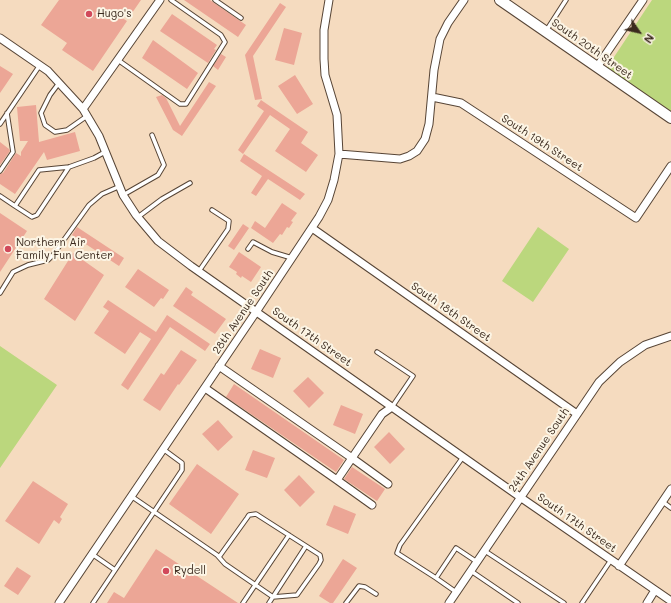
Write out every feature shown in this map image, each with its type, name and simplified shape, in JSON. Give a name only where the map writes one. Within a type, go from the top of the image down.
[{"type":"street","points":[[83,109],[160,0]]},
{"type":"street","name":"28th Avenue South","points":[[59,603],[256,312],[312,228],[328,200],[339,154],[337,115],[325,75],[324,30],[329,0]]},
{"type":"street","points":[[339,154],[400,159],[417,151],[425,139],[429,124],[434,70],[440,39],[448,23],[464,0]]},
{"type":"street","name":"South 20th Street","points":[[500,0],[671,118]]},
{"type":"street","points":[[597,67],[643,0]]},
{"type":"street","name":"South 17th Street","points":[[0,38],[48,71],[83,109],[99,136],[118,186],[123,195],[138,217],[158,241],[256,312],[671,601]]},
{"type":"street","name":"South 19th Street","points":[[432,97],[461,103],[636,218],[671,166]]},
{"type":"street","name":"South 18th Street","points":[[312,228],[577,414]]},
{"type":"street","name":"24th Avenue South","points":[[449,603],[599,382],[620,362],[645,345],[671,336]]},
{"type":"street","points":[[219,366],[388,484]]},
{"type":"street","points":[[205,388],[372,505]]},
{"type":"street","points":[[337,480],[382,414],[392,407]]},
{"type":"street","points":[[619,566],[671,490]]},
{"type":"street","points":[[647,603],[656,590]]},
{"type":"lane","points":[[118,60],[180,104],[186,104],[225,42],[221,35],[171,0]]},
{"type":"lane","points":[[215,0],[241,18]]},
{"type":"lane","points":[[545,32],[566,0]]},
{"type":"lane","points":[[0,124],[40,65]]},
{"type":"lane","points":[[59,82],[50,95],[42,113],[45,124],[54,132],[67,130],[87,116]]},
{"type":"lane","points":[[0,171],[13,152],[7,113]]},
{"type":"lane","points":[[123,195],[158,175],[164,165],[152,135]]},
{"type":"lane","points":[[15,206],[39,170],[69,167],[94,158],[105,152]]},
{"type":"lane","points":[[0,196],[32,217],[37,215],[69,167]]},
{"type":"lane","points":[[138,217],[157,203],[190,183]]},
{"type":"lane","points":[[0,293],[13,272],[28,265],[48,260],[54,255],[90,205],[102,194],[118,186]]},
{"type":"lane","points":[[199,271],[228,229],[229,221],[212,210]]},
{"type":"lane","points":[[248,249],[253,242],[272,252],[292,258]]},
{"type":"lane","points":[[377,352],[413,376],[392,407]]},
{"type":"lane","points":[[92,603],[182,470],[182,463],[163,449]]},
{"type":"lane","points":[[456,592],[397,554],[400,546],[463,456]]},
{"type":"lane","points":[[131,496],[219,557],[227,565],[273,597],[297,595],[321,560],[320,555],[259,515],[252,514],[246,518],[219,557]]},
{"type":"lane","points":[[662,502],[671,508]]},
{"type":"lane","points":[[243,603],[289,535]]},
{"type":"lane","points":[[269,603],[306,546]]},
{"type":"lane","points":[[436,578],[456,548],[477,562]]},
{"type":"lane","points":[[485,551],[564,603]]},
{"type":"lane","points":[[92,554],[115,570]]},
{"type":"lane","points":[[582,603],[611,560]]},
{"type":"lane","points":[[471,571],[518,603]]},
{"type":"lane","points":[[346,603],[359,586],[365,587],[376,594]]},
{"type":"green space","points":[[652,0],[671,0],[671,113],[606,69]]},
{"type":"green space","points":[[538,227],[569,249],[533,302],[502,281]]},
{"type":"green space","points":[[0,346],[57,385],[0,468]]},
{"type":"building","points":[[59,0],[141,0],[132,13],[125,8],[119,16],[127,21],[93,71],[62,50],[67,43],[41,25]]},
{"type":"building","points":[[184,0],[210,0],[246,25],[238,37]]},
{"type":"building","points":[[280,3],[286,7],[253,56],[262,99],[255,100],[245,55]]},
{"type":"building","points":[[172,14],[217,45],[214,49],[216,50],[208,63],[160,31]]},
{"type":"building","points":[[284,28],[302,33],[294,65],[275,60]]},
{"type":"building","points":[[153,40],[198,73],[187,89],[142,58]]},
{"type":"building","points":[[221,54],[226,57],[218,70],[213,66]]},
{"type":"building","points":[[0,66],[13,74],[0,93]]},
{"type":"building","points":[[295,75],[313,104],[297,114],[278,86]]},
{"type":"building","points":[[209,82],[216,86],[182,136],[173,130],[156,97],[162,95],[166,98],[180,126]]},
{"type":"building","points":[[261,100],[308,132],[301,143],[318,155],[306,172],[275,151],[290,129],[270,115],[243,154],[238,150],[264,111],[257,106]]},
{"type":"building","points":[[36,105],[39,142],[75,132],[80,151],[47,160],[44,152],[15,194],[0,184],[0,174],[3,173],[16,153],[21,156],[21,152],[28,141],[20,141],[17,107]]},
{"type":"building","points":[[0,142],[10,151],[0,165]]},
{"type":"building","points":[[244,154],[305,194],[300,200],[268,179],[256,196],[251,193],[262,176],[240,161]]},
{"type":"building","points":[[282,203],[297,213],[291,221],[293,222],[289,228],[287,227],[282,235],[280,234],[273,243],[251,228],[255,221],[265,228]]},
{"type":"building","name":"Northern Air Family Fun Center","points":[[0,213],[27,231],[0,272]]},
{"type":"building","points":[[243,224],[249,228],[234,250],[228,246]]},
{"type":"building","points":[[77,227],[124,258],[119,266],[72,235]]},
{"type":"building","points":[[239,252],[261,267],[251,282],[242,276],[241,278],[236,274],[237,272],[229,267]]},
{"type":"building","points":[[73,253],[104,275],[75,321],[44,299]]},
{"type":"building","points":[[138,269],[169,290],[163,299],[161,298],[154,307],[125,287]]},
{"type":"building","points":[[186,287],[193,292],[191,295],[226,319],[215,334],[173,306]]},
{"type":"building","points":[[108,300],[156,332],[167,315],[210,344],[205,351],[170,327],[128,390],[121,385],[151,339],[140,332],[125,354],[94,333],[109,311],[103,307]]},
{"type":"building","points":[[260,349],[281,358],[273,378],[251,369]]},
{"type":"building","points":[[181,350],[197,360],[179,385],[178,384],[160,411],[143,400],[161,373],[164,375]]},
{"type":"building","points":[[308,377],[324,393],[309,408],[293,391]]},
{"type":"building","points":[[234,384],[344,460],[336,472],[226,397]]},
{"type":"building","points":[[341,405],[363,414],[355,434],[333,425]]},
{"type":"building","points":[[218,420],[233,437],[218,451],[202,434]]},
{"type":"building","points":[[389,432],[405,449],[390,464],[374,447]]},
{"type":"building","points":[[253,450],[275,458],[267,478],[245,470]]},
{"type":"building","points":[[197,464],[239,494],[211,534],[169,504]]},
{"type":"building","points":[[352,467],[385,489],[377,501],[344,479]]},
{"type":"building","points":[[299,475],[315,492],[300,507],[284,490]]},
{"type":"building","points":[[33,481],[68,504],[60,517],[62,519],[59,524],[54,520],[39,544],[5,521]]},
{"type":"building","points":[[334,505],[356,514],[348,534],[326,525]]},
{"type":"building","name":"Rydell","points":[[156,549],[238,603],[107,603],[114,592],[124,598]]},
{"type":"building","points":[[343,559],[357,568],[333,603],[330,603],[319,596]]},
{"type":"building","points":[[17,567],[31,576],[18,595],[4,586]]},
{"type":"place","name":"Hugo's","points":[[89,14]]},
{"type":"place","name":"Northern Air Family Fun Center","points":[[8,249]]},
{"type":"place","name":"Rydell","points":[[166,571]]}]
